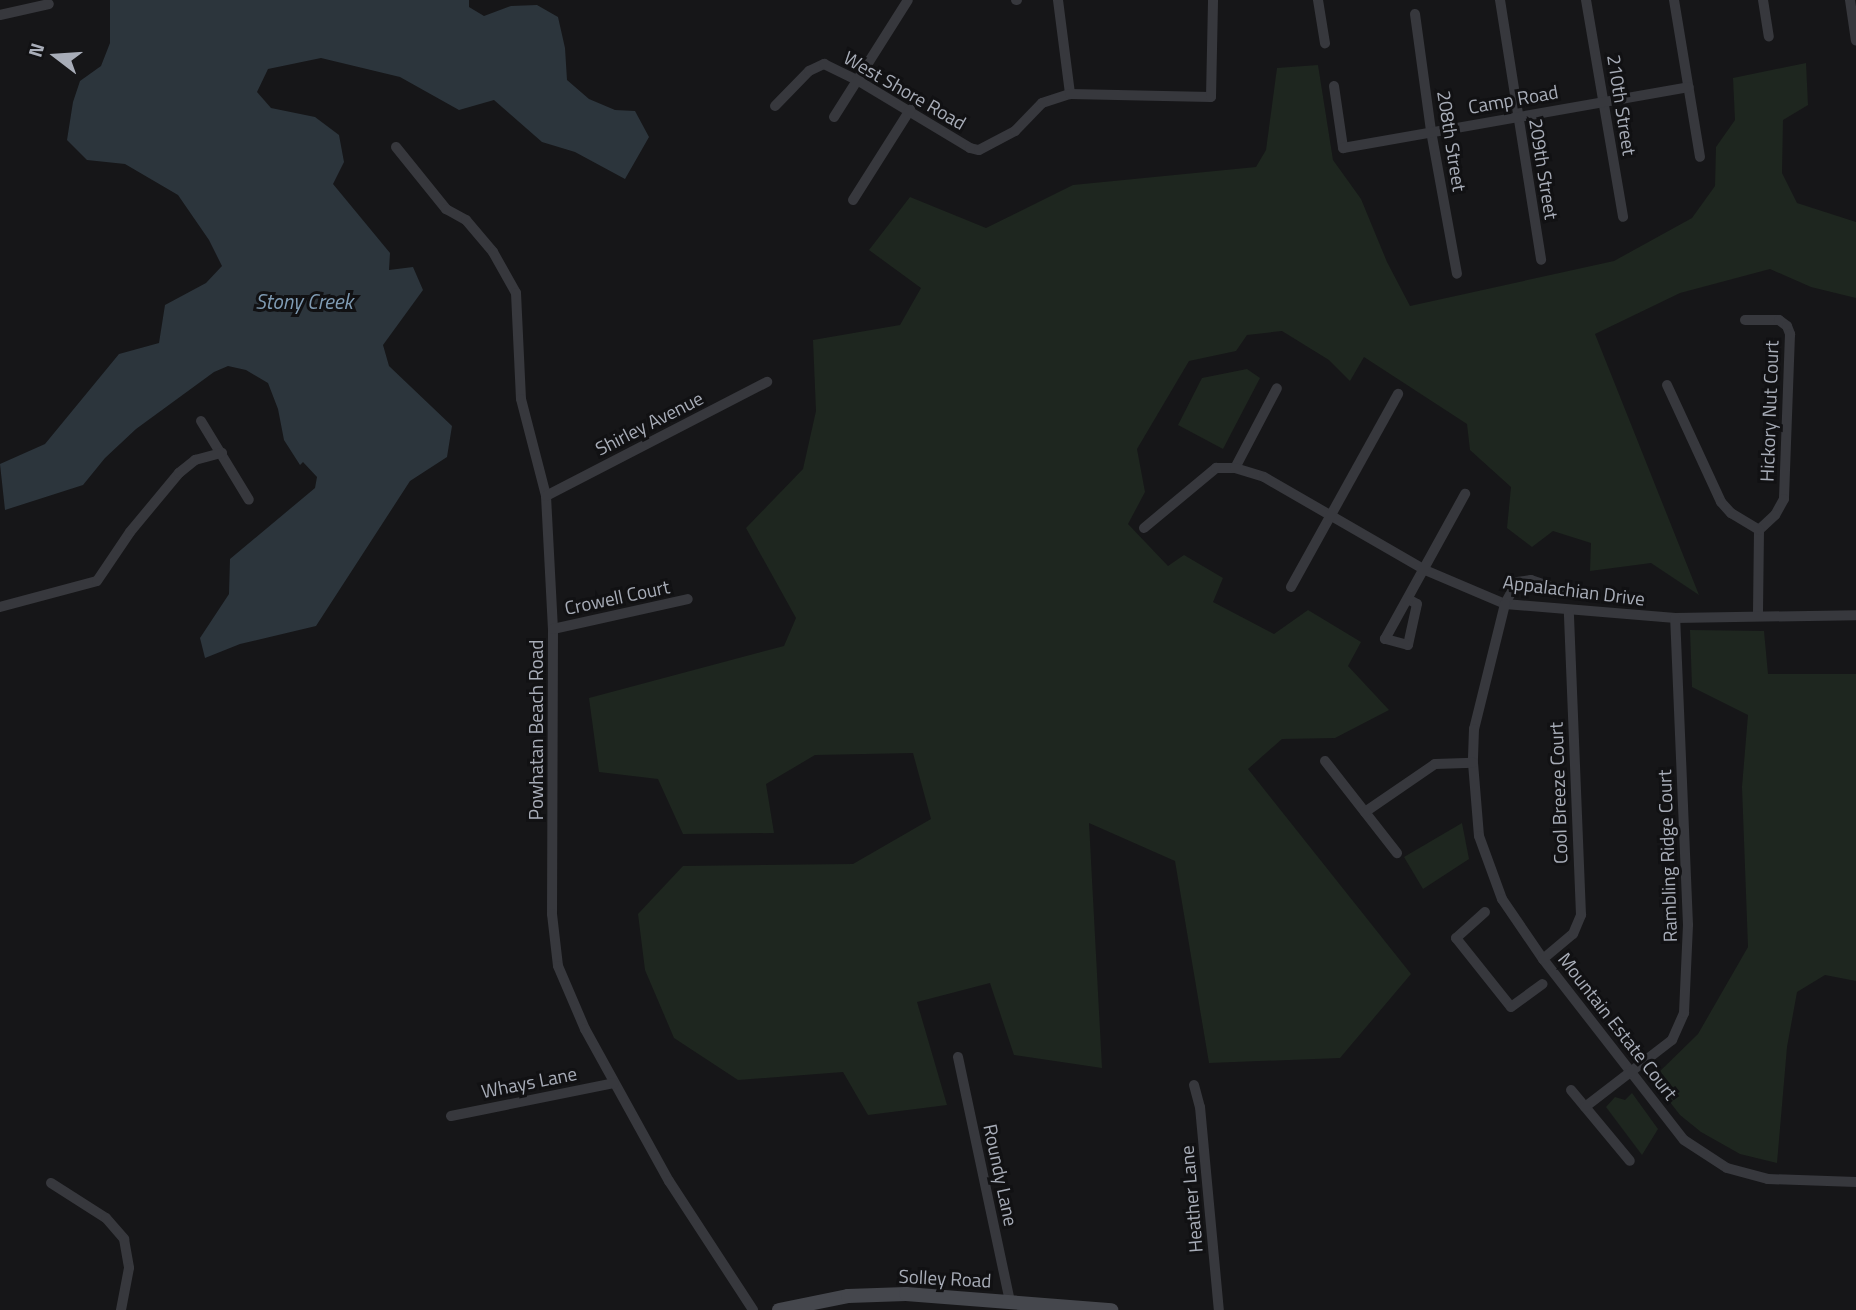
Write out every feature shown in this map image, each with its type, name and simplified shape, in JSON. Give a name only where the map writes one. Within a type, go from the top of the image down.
[{"type":"main road","name":"Solley Road","points":[[779,1310],[848,1296],[905,1294],[1010,1301],[1045,1307],[1111,1310]]},
{"type":"street","points":[[834,117],[908,0]]},
{"type":"street","points":[[1058,0],[1070,94]]},
{"type":"street","name":"West Shore Road","points":[[775,106],[809,71],[824,64],[910,110],[970,148],[979,150],[1015,131],[1042,103],[1070,94],[1211,97],[1213,0]]},
{"type":"street","points":[[1318,0],[1325,43]]},
{"type":"street","name":"209th Street","points":[[1500,0],[1541,260]]},
{"type":"street","name":"210th Street","points":[[1586,0],[1623,217]]},
{"type":"street","points":[[1674,0],[1700,157]]},
{"type":"street","points":[[1763,0],[1769,37]]},
{"type":"street","points":[[1850,0],[1856,41]]},
{"type":"street","points":[[0,15],[34,4],[49,4]]},
{"type":"street","name":"208th Street","points":[[1415,14],[1431,131],[1457,274]]},
{"type":"street","name":"Camp Road","points":[[1334,86],[1343,148],[1604,100],[1689,88]]},
{"type":"street","points":[[853,200],[910,110]]},
{"type":"street","name":"Powhatan Beach Road","points":[[396,147],[446,208],[466,220],[484,242],[516,293],[521,399],[546,496],[553,629],[554,950],[563,983],[614,1083],[669,1181],[753,1310]]},
{"type":"street","name":"Hickory Nut Court","points":[[1745,320],[1779,320],[1787,326],[1790,334],[1784,499],[1775,514],[1759,530]]},
{"type":"street","name":"Shirley Avenue","points":[[546,496],[767,382]]},
{"type":"street","points":[[1667,385],[1721,502],[1731,513],[1759,530],[1758,616]]},
{"type":"street","points":[[1144,528],[1216,468],[1235,468],[1278,388]]},
{"type":"street","points":[[1291,587],[1398,394]]},
{"type":"street","points":[[201,421],[249,500]]},
{"type":"street","points":[[0,607],[97,581],[130,532],[178,473],[195,460],[222,453]]},
{"type":"street","name":"Appalachian Drive","points":[[1235,468],[1264,477],[1425,570],[1504,604],[1675,618],[1856,615]]},
{"type":"street","points":[[1408,599],[1417,604],[1408,646],[1385,639],[1465,494]]},
{"type":"street","points":[[1504,604],[1517,582],[1531,580],[1563,591]]},
{"type":"street","name":"Crowell Court","points":[[553,629],[688,599]]},
{"type":"street","name":"Mountain Estate Court","points":[[1504,604],[1474,729],[1473,763],[1479,836],[1502,899],[1543,958],[1684,1140],[1727,1168],[1768,1178],[1856,1182]]},
{"type":"street","name":"Cool Breeze Court","points":[[1543,958],[1573,934],[1581,915],[1569,611]]},
{"type":"street","name":"Rambling Ridge Court","points":[[1585,1107],[1672,1040],[1684,1013],[1688,925],[1675,618]]},
{"type":"street","points":[[1325,761],[1397,853]]},
{"type":"street","points":[[1365,812],[1434,764],[1473,763]]},
{"type":"street","points":[[1485,912],[1456,938],[1511,1007],[1543,984]]},
{"type":"street","name":"Roundy Lane","points":[[958,1057],[1010,1301]]},
{"type":"street","name":"Whays Lane","points":[[450,1116],[614,1083]]},
{"type":"street","name":"Heather Lane","points":[[1194,1085],[1200,1107],[1219,1310]]},
{"type":"street","points":[[1571,1090],[1630,1161]]},
{"type":"street","points":[[51,1183],[106,1218],[124,1240],[129,1268],[121,1310]]},
{"type":"shaded area","points":[[1806,63],[1808,105],[1783,120],[1782,173],[1797,203],[1856,222],[1856,298],[1811,287],[1770,269],[1680,293],[1595,334],[1699,595],[1651,563],[1590,571],[1591,543],[1553,531],[1532,547],[1507,528],[1511,487],[1470,450],[1467,424],[1364,357],[1350,381],[1329,360],[1282,331],[1247,335],[1236,351],[1189,361],[1137,449],[1145,492],[1128,524],[1168,566],[1184,555],[1223,578],[1213,602],[1274,634],[1308,610],[1361,642],[1348,666],[1389,710],[1335,738],[1282,739],[1248,769],[1411,974],[1340,1058],[1209,1063],[1175,861],[1089,823],[1102,1068],[1014,1055],[990,983],[917,1002],[947,1105],[868,1115],[843,1072],[738,1080],[674,1038],[645,970],[638,914],[683,866],[853,864],[931,819],[913,753],[815,755],[766,784],[774,833],[683,834],[658,779],[599,772],[589,698],[784,646],[796,618],[746,528],[803,469],[816,411],[813,340],[900,325],[921,288],[869,250],[910,197],[986,228],[1073,185],[1256,167],[1266,150],[1277,68],[1318,65],[1333,160],[1361,199],[1387,262],[1410,306],[1614,261],[1692,218],[1715,186],[1716,147],[1735,120],[1733,78]]},
{"type":"shaded area","points":[[1247,369],[1260,378],[1223,449],[1178,425],[1202,378]]},
{"type":"shaded area","points":[[1690,630],[1764,631],[1768,674],[1856,674],[1856,981],[1825,975],[1797,992],[1787,1047],[1777,1163],[1740,1154],[1701,1132],[1680,1115],[1652,1079],[1698,1034],[1748,947],[1742,787],[1748,715],[1692,687]]},
{"type":"shaded area","points":[[1462,823],[1469,859],[1423,889],[1404,857]]},
{"type":"shaded area","points":[[1632,1093],[1658,1129],[1642,1155],[1606,1107],[1615,1097],[1625,1100]]},
{"type":"water","name":"Stony Creek","points":[[110,0],[469,0],[469,7],[484,16],[511,6],[537,5],[558,17],[565,48],[567,80],[589,99],[615,110],[635,111],[649,137],[625,179],[575,152],[542,142],[494,100],[459,110],[400,77],[321,58],[268,69],[257,92],[271,108],[315,117],[339,135],[344,162],[333,184],[390,253],[389,270],[413,267],[423,290],[383,345],[389,366],[452,426],[447,457],[410,481],[316,626],[240,644],[205,658],[200,638],[229,594],[230,559],[315,488],[317,477],[303,462],[300,465],[284,440],[278,409],[268,383],[246,370],[228,366],[214,372],[136,429],[105,458],[83,485],[5,510],[0,464],[45,444],[119,354],[159,343],[165,305],[206,283],[222,266],[209,240],[178,195],[125,164],[87,160],[67,140],[73,102],[80,81],[101,66],[110,43]]}]
